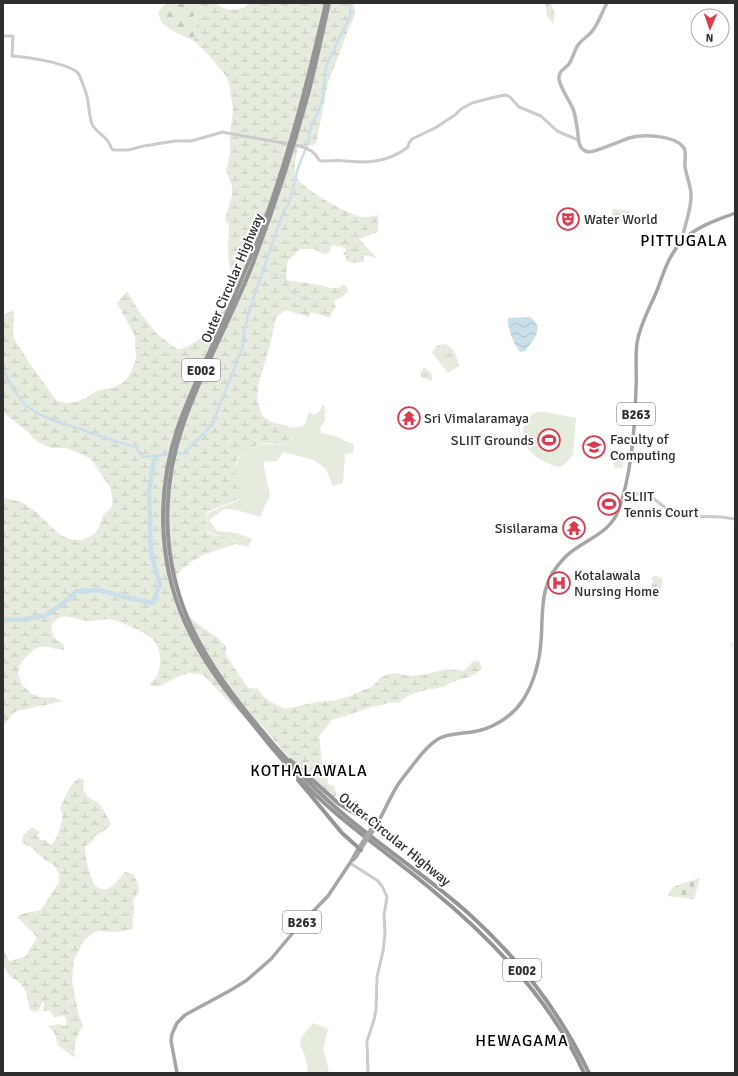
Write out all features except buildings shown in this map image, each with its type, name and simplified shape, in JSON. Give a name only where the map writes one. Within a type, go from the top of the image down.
[{"type":"highway","name":"Outer Circular Highway","points":[[326,3],[303,101],[276,190],[242,280],[183,413],[173,446],[167,468],[163,510],[164,539],[169,572],[178,604],[191,635],[234,702],[298,772],[341,813],[432,886],[504,956],[527,983],[555,1021],[570,1044],[584,1073]]},
{"type":"highway","name":"Outer Circular Highway","points":[[329,3],[308,94],[279,191],[247,276],[184,421],[172,463],[168,493],[167,525],[170,558],[178,593],[188,619],[215,669],[286,764],[338,816],[376,846],[467,912],[492,936],[532,981],[560,1018],[590,1073]]},
{"type":"highway","points":[[271,742],[338,803],[376,824]]},
{"type":"highway","points":[[286,764],[342,834],[361,848]]},
{"type":"main road","points":[[607,3],[602,11],[598,24],[579,44],[569,64],[561,71],[559,75],[563,89],[574,110],[578,128],[579,144],[583,149],[591,152],[630,138],[640,136],[656,136],[678,142],[684,148],[686,171],[691,191],[691,204],[683,235],[684,240]]},
{"type":"main road","name":"B263","points":[[177,1073],[171,1041],[172,1034],[177,1023],[185,1016],[247,980],[278,951],[296,929],[321,903],[356,857],[398,786],[431,744],[440,737],[479,731],[496,724],[513,713],[523,700],[531,683],[538,661],[541,641],[542,602],[551,577],[563,559],[610,525],[618,512],[625,491],[634,428],[637,383],[636,355],[638,339],[643,322],[666,266],[675,250],[684,240],[698,229],[735,213]]},
{"type":"street","points":[[3,36],[13,36],[12,56],[29,57],[65,65],[79,74],[86,95],[92,126],[108,141],[113,150],[128,150],[144,146],[191,141],[223,132],[300,146],[310,150],[321,161],[363,162],[383,160],[404,150],[408,147],[412,139],[435,128],[472,103],[506,95],[510,97],[519,108],[541,116],[557,132],[578,140]]},
{"type":"street","points":[[625,491],[649,497],[675,513],[687,516],[735,519]]},
{"type":"street","points":[[351,862],[378,881],[388,897],[384,915],[385,934],[383,951],[377,977],[376,1010],[367,1041],[368,1073]]},
{"type":"green space","points":[[166,3],[198,4],[198,12],[194,20],[197,24],[194,41],[169,28],[160,20],[158,12]]},
{"type":"green space","points":[[195,3],[215,3],[223,8],[231,10],[243,8],[250,3],[354,3],[355,15],[328,83],[316,144],[298,148],[295,169],[296,176],[299,181],[306,187],[315,194],[347,212],[363,217],[378,215],[378,232],[359,239],[377,258],[364,255],[363,262],[352,263],[346,260],[346,255],[343,255],[346,251],[345,248],[332,245],[329,253],[326,254],[313,249],[300,249],[287,262],[286,280],[331,288],[339,288],[343,285],[347,287],[348,291],[342,297],[334,301],[336,307],[330,318],[311,312],[308,318],[306,316],[285,310],[276,317],[270,346],[259,382],[257,399],[262,415],[271,422],[290,427],[292,445],[263,443],[245,450],[237,459],[235,481],[239,491],[239,499],[207,512],[205,522],[207,532],[214,535],[231,538],[235,544],[203,555],[191,562],[179,572],[174,581],[172,593],[179,605],[193,620],[218,638],[226,647],[226,655],[248,688],[258,689],[269,701],[285,709],[317,702],[333,701],[350,696],[373,686],[380,678],[388,674],[396,673],[410,676],[447,669],[464,671],[474,660],[480,662],[482,669],[470,677],[448,684],[445,687],[421,691],[404,698],[400,702],[372,707],[332,720],[319,736],[322,762],[326,772],[328,784],[334,786],[336,794],[334,800],[322,793],[305,778],[261,724],[246,719],[203,675],[190,673],[179,676],[161,686],[153,686],[150,684],[157,675],[160,659],[160,654],[154,640],[143,632],[114,620],[108,619],[89,621],[64,617],[55,621],[51,626],[54,638],[64,645],[64,650],[43,646],[34,649],[23,660],[19,667],[18,675],[23,686],[32,694],[40,697],[54,698],[64,701],[17,711],[12,714],[3,727],[3,499],[5,498],[22,502],[36,512],[60,535],[72,540],[82,540],[91,536],[98,530],[103,516],[113,505],[111,489],[91,459],[65,448],[51,448],[42,444],[34,439],[29,433],[3,412],[3,315],[14,310],[13,337],[32,367],[57,401],[66,403],[75,402],[86,398],[96,391],[115,387],[124,382],[130,374],[136,359],[135,336],[117,303],[127,291],[138,310],[157,334],[178,350],[193,343],[215,327],[217,316],[224,304],[230,271],[228,251],[229,226],[225,219],[232,195],[232,187],[226,170],[230,154],[230,134],[233,112],[230,87],[226,76],[206,52],[194,41],[197,24],[193,16],[198,12],[198,4]]},
{"type":"green space","points":[[545,3],[551,3],[555,14],[553,24],[547,16]]},
{"type":"green space","points":[[613,209],[631,211],[632,216],[630,221],[626,221],[626,223],[615,220],[611,217]]},
{"type":"green space","points":[[443,344],[452,349],[456,355],[459,366],[448,373],[432,353],[437,346]]},
{"type":"green space","points":[[424,367],[432,375],[431,381],[421,377],[420,374]]},
{"type":"green space","points":[[323,405],[325,406],[324,409],[326,410],[324,416],[326,418],[320,428],[321,433],[336,436],[354,444],[353,453],[345,454],[343,483],[333,486],[326,469],[314,460],[283,452],[277,461],[263,462],[270,495],[260,517],[237,510],[224,509],[209,520],[217,531],[237,533],[252,539],[248,547],[235,544],[231,538],[207,531],[205,522],[208,513],[239,500],[239,491],[235,481],[235,469],[238,459],[245,450],[263,444],[292,445],[290,428],[303,426],[309,412],[315,415],[319,412]]},
{"type":"green space","name":"SLIIT Grounds","points":[[546,412],[576,418],[573,455],[565,464],[559,467],[545,462],[537,457],[527,447],[523,438],[523,429],[526,420],[533,414]]},
{"type":"green space","points":[[614,455],[624,456],[623,468],[614,468]]},
{"type":"green space","name":"SLIIT Tennis Court","points":[[605,498],[616,502],[612,512],[610,513],[600,510]]},
{"type":"green space","points":[[654,576],[660,577],[663,580],[660,591],[661,596],[655,595],[655,592],[651,588],[654,582],[651,580]]},
{"type":"green space","points":[[78,778],[84,780],[83,790],[88,797],[99,803],[111,823],[108,828],[94,837],[92,842],[85,846],[86,860],[93,882],[99,888],[107,889],[125,872],[133,874],[139,886],[139,891],[133,900],[133,929],[116,932],[96,931],[84,940],[74,960],[72,980],[78,1013],[83,1025],[75,1044],[75,1057],[58,1045],[55,1034],[48,1026],[60,1024],[65,1027],[67,1021],[64,1016],[54,1017],[50,1011],[44,1011],[44,1002],[42,1002],[39,1010],[35,1012],[30,1010],[26,992],[21,984],[10,976],[3,965],[3,950],[9,961],[25,957],[37,937],[17,917],[25,913],[41,910],[59,882],[59,874],[55,866],[44,859],[31,847],[22,843],[23,836],[32,827],[40,832],[38,835],[40,840],[45,840],[51,845],[53,843],[61,826],[62,814],[60,808],[70,787]]},
{"type":"green space","points":[[700,878],[694,899],[668,896],[672,888]]},
{"type":"green space","points":[[313,1023],[328,1030],[323,1049],[329,1073],[308,1073],[306,1059],[300,1042],[301,1038]]},
{"type":"water","points":[[530,317],[535,321],[538,330],[525,351],[520,352],[511,336],[508,318]]},
{"type":"waterway","points":[[3,369],[19,398],[32,410],[59,422],[136,447],[143,457],[184,453],[212,425],[243,346],[244,332],[250,308],[284,210],[289,204],[298,168],[308,143],[311,125],[322,101],[326,66],[350,16],[350,3]]},
{"type":"waterway","points":[[263,269],[280,276],[285,276],[288,287],[293,293],[311,299]]},
{"type":"waterway","points":[[3,619],[17,620],[45,616],[77,591],[99,590],[153,603],[160,584],[151,554],[149,492],[153,464],[157,456]]},
{"type":"waterway","points":[[730,643],[735,648]]},
{"type":"place","name":"Water World","points":[[568,219]]},
{"type":"place","name":"Sri Vimalaramaya","points":[[409,418]]},
{"type":"place","name":"SLIIT Grounds","points":[[549,440]]},
{"type":"place","name":"Faculty of Computing","points":[[594,447]]},
{"type":"place","name":"SLIIT Tennis Court","points":[[609,504]]},
{"type":"place","name":"Sisilarama","points":[[574,528]]},
{"type":"place","name":"Kotalawala Nursing Home","points":[[559,583]]},
{"type":"district","name":"PITTUGALA","points":[[684,240]]},
{"type":"district","name":"KOTHALAWALA","points":[[309,770]]},
{"type":"district","name":"HEWAGAMA","points":[[522,1040]]}]
